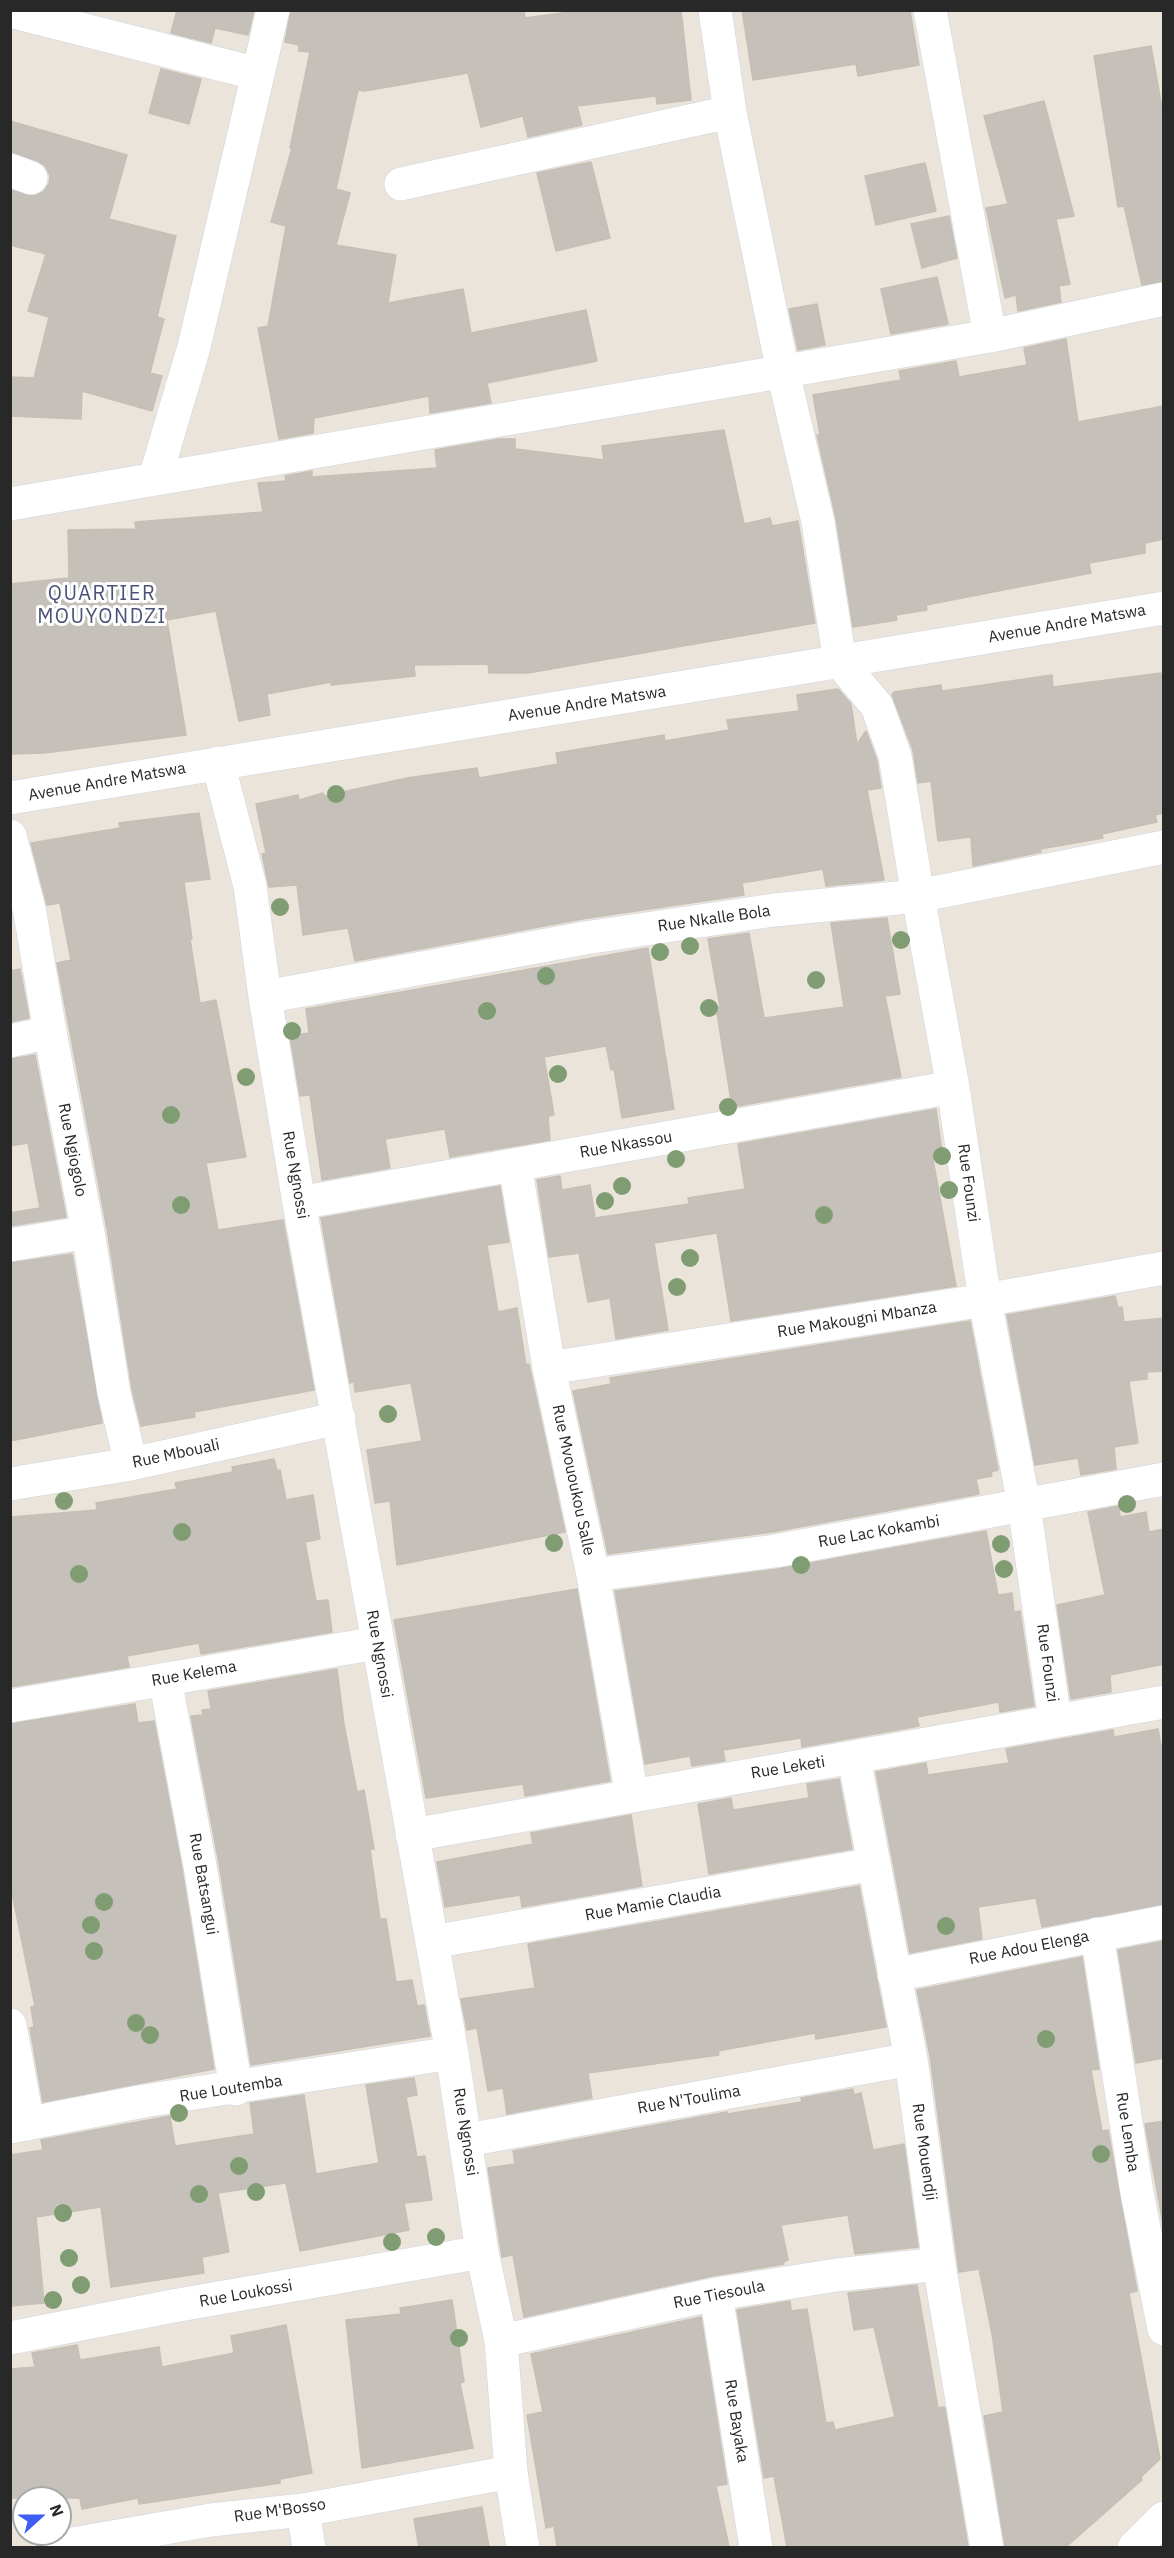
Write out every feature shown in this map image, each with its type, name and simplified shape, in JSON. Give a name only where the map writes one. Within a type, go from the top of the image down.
[{"type":"street","points":[[155,478],[194,347],[273,10]]},
{"type":"street","points":[[716,10],[730,112],[783,372],[818,522],[840,662]]},
{"type":"street","points":[[930,10],[990,336]]},
{"type":"street","points":[[10,11],[258,74]]},
{"type":"street","points":[[401,184],[730,112]]},
{"type":"street","points":[[10,504],[453,430],[990,336],[1164,299]]},
{"type":"street","name":"Avenue Andre Matswa","points":[[10,798],[1164,608]]},
{"type":"street","name":"Rue Founzi","points":[[840,662],[877,706],[895,756],[953,1087],[985,1300],[1024,1505],[1055,1720]]},
{"type":"street","name":"Rue Ngnossi","points":[[218,764],[250,886],[265,997],[299,1203],[467,2140],[483,2252],[501,2341],[511,2472],[523,2547]]},
{"type":"street","name":"Rue Ngiogolo","points":[[10,836],[30,913],[88,1232],[114,1393],[131,1464]]},
{"type":"street","name":"Rue Nkalle Bola","points":[[265,997],[585,938],[774,910],[918,896],[1164,847]]},
{"type":"street","points":[[10,1041],[50,1032]]},
{"type":"street","name":"Rue Nkassou","points":[[299,1203],[953,1087]]},
{"type":"street","name":"Rue Mvououkou Salle","points":[[515,1165],[549,1368],[592,1575],[632,1796]]},
{"type":"street","points":[[10,1245],[88,1232]]},
{"type":"street","name":"Rue Makougni Mbanza","points":[[549,1368],[985,1300],[1164,1268]]},
{"type":"street","name":"Rue Mbouali","points":[[10,1484],[131,1464],[339,1418]]},
{"type":"street","name":"Rue Lac Kokambi","points":[[592,1575],[775,1551],[1164,1479]]},
{"type":"street","name":"Rue Kelema","points":[[10,1706],[377,1643]]},
{"type":"street","name":"Rue Batsangui","points":[[165,1679],[200,1866],[236,2088]]},
{"type":"street","name":"Rue Leketi","points":[[412,1835],[1164,1702]]},
{"type":"street","name":"Rue Mouendji","points":[[854,1758],[911,2059],[939,2264],[987,2547]]},
{"type":"street","name":"Rue Mamie Claudia","points":[[432,1942],[874,1864]]},
{"type":"street","name":"Rue Adou Elenga","points":[[894,1975],[1164,1922]]},
{"type":"street","name":"Rue Lemba","points":[[1097,1934],[1137,2193],[1164,2329]]},
{"type":"street","points":[[10,2025],[19,2125]]},
{"type":"street","name":"Rue Loutemba","points":[[19,2125],[144,2101],[452,2053]]},
{"type":"street","name":"Rue N'Toulima","points":[[467,2140],[911,2059]]},
{"type":"street","name":"Rue Loukossi","points":[[10,2338],[173,2306],[483,2252]]},
{"type":"street","name":"Rue Tiesoula","points":[[501,2341],[716,2294],[837,2274],[939,2264]]},
{"type":"street","name":"Rue Bayaka","points":[[716,2294],[756,2547]]},
{"type":"street","name":"Rue M'Bosso","points":[[49,2547],[86,2545],[211,2520],[303,2510],[511,2472]]},
{"type":"street","points":[[303,2510],[309,2547]]},
{"type":"street","points":[[1134,2547],[1164,2518]]},
{"type":"building","points":[[177,10],[254,10],[248,35],[215,28],[211,43],[171,33]]},
{"type":"building","points":[[291,10],[524,10],[525,18],[584,10],[681,10],[691,100],[657,104],[656,96],[577,106],[582,125],[528,137],[523,116],[481,127],[468,73],[365,91],[358,90],[336,189],[350,193],[336,245],[396,255],[388,303],[463,289],[471,333],[586,310],[597,361],[487,383],[491,403],[430,413],[429,396],[314,418],[313,433],[279,439],[258,328],[268,326],[286,226],[271,222],[292,148],[290,148],[310,52],[299,51],[299,45],[285,42]]},
{"type":"building","points":[[742,10],[910,10],[919,65],[858,76],[856,64],[753,80]]},
{"type":"building","points":[[1151,46],[1164,119],[1164,281],[1142,285],[1124,206],[1118,207],[1094,56]]},
{"type":"building","points":[[161,69],[201,79],[189,124],[149,113]]},
{"type":"building","points":[[1044,101],[1074,216],[1056,219],[1070,284],[1059,286],[1061,302],[1018,311],[1016,295],[1005,298],[986,208],[1008,204],[984,116]]},
{"type":"building","points":[[10,121],[127,155],[109,219],[176,236],[157,317],[164,319],[150,373],[162,376],[152,411],[82,391],[81,419],[10,416],[10,377],[34,378],[49,317],[28,311],[46,254],[10,245],[10,190],[35,196],[43,192],[49,184],[50,176],[46,167],[38,161],[10,152]]},
{"type":"building","points":[[591,162],[610,238],[556,251],[537,173]]},
{"type":"building","points":[[925,163],[936,211],[876,225],[865,176]]},
{"type":"building","points":[[949,216],[957,258],[922,268],[911,224]]},
{"type":"building","points":[[937,277],[948,324],[891,334],[881,289]]},
{"type":"building","points":[[817,304],[825,345],[798,350],[789,309]]},
{"type":"building","points":[[1066,339],[1078,422],[1164,406],[1164,539],[1145,543],[1145,553],[1089,563],[1091,573],[926,605],[927,610],[896,615],[897,620],[853,627],[836,518],[817,435],[820,435],[813,395],[901,380],[899,371],[956,361],[959,377],[1027,365],[1024,348]]},
{"type":"building","points":[[724,430],[744,524],[770,518],[772,526],[798,521],[815,623],[528,673],[489,673],[488,664],[414,665],[415,676],[331,685],[331,682],[267,694],[270,715],[239,721],[216,611],[167,620],[186,735],[44,753],[10,754],[10,584],[69,578],[68,530],[136,529],[135,522],[263,512],[258,483],[286,481],[285,476],[312,471],[312,477],[437,468],[435,450],[499,439],[515,439],[515,449],[604,460],[602,446]]},
{"type":"building","points":[[1161,673],[1164,692],[1164,813],[1155,815],[1157,822],[1102,834],[1103,838],[1040,849],[1041,852],[973,866],[971,837],[938,841],[931,781],[918,783],[913,750],[892,695],[894,692],[941,685],[942,691],[1052,675],[1053,687]]},
{"type":"building","points":[[838,689],[851,704],[857,744],[866,731],[877,761],[881,788],[867,790],[884,880],[826,886],[823,869],[742,883],[744,895],[582,919],[355,961],[348,928],[303,935],[297,885],[269,887],[262,854],[266,853],[256,804],[298,795],[299,800],[323,793],[324,796],[407,778],[477,768],[479,778],[558,764],[556,753],[664,735],[665,741],[729,730],[727,720],[799,711],[797,695]]},
{"type":"building","points":[[199,813],[210,879],[184,882],[192,939],[190,939],[200,1003],[216,1000],[246,1157],[206,1163],[218,1230],[283,1220],[314,1390],[194,1412],[195,1417],[141,1426],[132,1389],[107,1229],[57,963],[71,960],[60,903],[47,905],[31,843],[120,828],[119,823]]},
{"type":"building","points":[[887,918],[900,994],[885,996],[901,1077],[732,1107],[716,1007],[720,1007],[708,939],[749,933],[764,1018],[844,1007],[831,923]]},
{"type":"building","points":[[648,948],[674,1109],[622,1118],[614,1069],[611,1070],[606,1046],[544,1057],[554,1115],[548,1116],[550,1140],[450,1157],[445,1129],[385,1139],[390,1168],[322,1180],[310,1095],[300,1096],[290,1036],[309,1033],[306,1009]]},
{"type":"building","points":[[20,969],[29,1018],[10,1022],[10,971]]},
{"type":"building","points":[[35,1055],[66,1217],[10,1226],[10,1213],[40,1208],[28,1143],[10,1146],[10,1059]]},
{"type":"building","points":[[936,1109],[942,1151],[932,1154],[956,1286],[731,1321],[717,1233],[654,1243],[668,1330],[616,1339],[610,1298],[588,1302],[579,1253],[549,1257],[537,1180],[560,1176],[562,1190],[590,1185],[595,1218],[689,1204],[688,1198],[745,1189],[738,1144]]},
{"type":"building","points":[[500,1186],[509,1242],[487,1245],[498,1312],[517,1308],[526,1365],[529,1364],[565,1532],[397,1565],[390,1501],[375,1503],[367,1450],[422,1441],[411,1383],[355,1392],[354,1382],[350,1383],[321,1218]]},
{"type":"building","points":[[72,1254],[102,1423],[10,1441],[10,1263]]},
{"type":"building","points":[[1115,1296],[1118,1308],[1122,1307],[1124,1322],[1164,1318],[1164,1371],[1147,1372],[1147,1379],[1129,1381],[1138,1443],[1114,1447],[1116,1469],[1081,1475],[1078,1458],[1035,1465],[1007,1315]]},
{"type":"building","points":[[970,1321],[998,1470],[991,1472],[992,1476],[976,1479],[979,1494],[772,1532],[608,1554],[573,1391],[611,1384],[610,1378]]},
{"type":"building","points":[[274,1459],[277,1471],[280,1470],[286,1500],[313,1495],[320,1539],[305,1542],[316,1601],[328,1600],[332,1632],[201,1654],[199,1643],[127,1656],[129,1667],[10,1687],[10,1517],[97,1510],[96,1503],[177,1489],[175,1483],[233,1472],[232,1467]]},
{"type":"building","points":[[1119,1506],[1120,1517],[1146,1512],[1149,1532],[1164,1529],[1164,1664],[1110,1675],[1111,1692],[1071,1699],[1057,1605],[1105,1595],[1088,1512]]},
{"type":"building","points":[[986,1531],[998,1595],[1012,1593],[1014,1612],[1020,1611],[1034,1706],[1000,1712],[999,1702],[917,1717],[919,1726],[802,1747],[801,1738],[723,1750],[725,1761],[692,1766],[690,1756],[645,1764],[615,1591],[778,1569]]},
{"type":"building","points":[[577,1589],[610,1781],[525,1796],[523,1784],[426,1798],[394,1620]]},
{"type":"building","points":[[337,1669],[344,1724],[357,1792],[364,1790],[374,1849],[370,1849],[380,1919],[386,1919],[396,1982],[412,1980],[417,2006],[424,2005],[430,2036],[251,2065],[219,1863],[191,1716],[203,1715],[202,1710],[211,1709],[208,1691]]},
{"type":"building","points":[[135,1704],[138,1723],[154,1721],[182,1869],[214,2069],[43,2102],[30,2028],[34,2027],[31,2007],[35,2006],[10,1883],[10,1724]]},
{"type":"building","points":[[1158,1729],[1161,1746],[1164,1745],[1164,1904],[1042,1927],[1036,1898],[978,1907],[982,1939],[910,1953],[876,1772],[926,1763],[928,1775],[1009,1763],[1006,1749],[1113,1730],[1114,1737]]},
{"type":"building","points":[[839,1779],[852,1849],[709,1874],[698,1804],[731,1798],[733,1810],[809,1798],[807,1784]]},
{"type":"building","points":[[631,1815],[642,1886],[522,1907],[520,1895],[445,1907],[437,1862],[533,1844],[531,1833]]},
{"type":"building","points":[[859,1886],[886,2027],[816,2039],[815,2033],[718,2051],[719,2055],[588,2073],[592,2098],[507,2114],[503,2088],[488,2091],[477,2028],[467,2030],[461,1999],[535,1988],[528,1944]]},
{"type":"building","points":[[1164,1941],[1164,2058],[1136,2063],[1118,1950]]},
{"type":"building","points":[[1082,1957],[1099,2069],[1091,2070],[1102,2131],[1108,2130],[1137,2291],[1129,2293],[1160,2459],[1141,2477],[1142,2480],[1066,2547],[1005,2547],[984,2416],[1003,2412],[992,2334],[979,2269],[959,2272],[930,2056],[917,1990]]},
{"type":"building","points":[[414,2078],[417,2095],[406,2097],[417,2157],[425,2156],[432,2200],[404,2203],[409,2230],[300,2251],[286,2183],[218,2193],[229,2252],[202,2257],[204,2273],[111,2287],[101,2207],[36,2217],[44,2303],[10,2306],[10,2155],[43,2150],[41,2140],[170,2116],[175,2146],[254,2134],[250,2103],[304,2095],[316,2174],[379,2163],[366,2085]]},
{"type":"building","points":[[853,2089],[854,2095],[861,2093],[873,2150],[904,2144],[918,2247],[855,2254],[848,2215],[781,2225],[788,2260],[783,2262],[784,2264],[712,2276],[524,2317],[513,2255],[502,2257],[488,2168],[515,2164],[513,2151],[727,2112],[727,2114],[802,2102],[801,2098]]},
{"type":"building","points":[[1164,2121],[1164,2230],[1145,2124]]},
{"type":"building","points":[[917,2285],[938,2408],[944,2407],[945,2409],[968,2547],[787,2547],[774,2476],[764,2478],[737,2310],[790,2301],[791,2311],[807,2309],[826,2423],[833,2422],[835,2430],[895,2417],[874,2327],[854,2330],[848,2293]]},
{"type":"building","points":[[452,2300],[464,2382],[460,2383],[473,2448],[362,2468],[346,2320],[401,2314],[400,2308]]},
{"type":"building","points":[[701,2317],[727,2484],[716,2486],[729,2547],[557,2547],[554,2526],[546,2528],[527,2415],[543,2412],[531,2354]]},
{"type":"building","points":[[286,2325],[312,2473],[280,2479],[280,2483],[139,2504],[138,2498],[82,2509],[80,2498],[72,2498],[72,2486],[12,2486],[12,2498],[10,2498],[10,2369],[35,2367],[32,2353],[77,2345],[80,2360],[159,2347],[162,2367],[234,2353],[231,2336]]},
{"type":"building","points":[[482,2507],[489,2547],[419,2547],[414,2519]]},
{"type":"district","name":"QUARTIER MOUYONDZI","points":[[102,606]]}]
